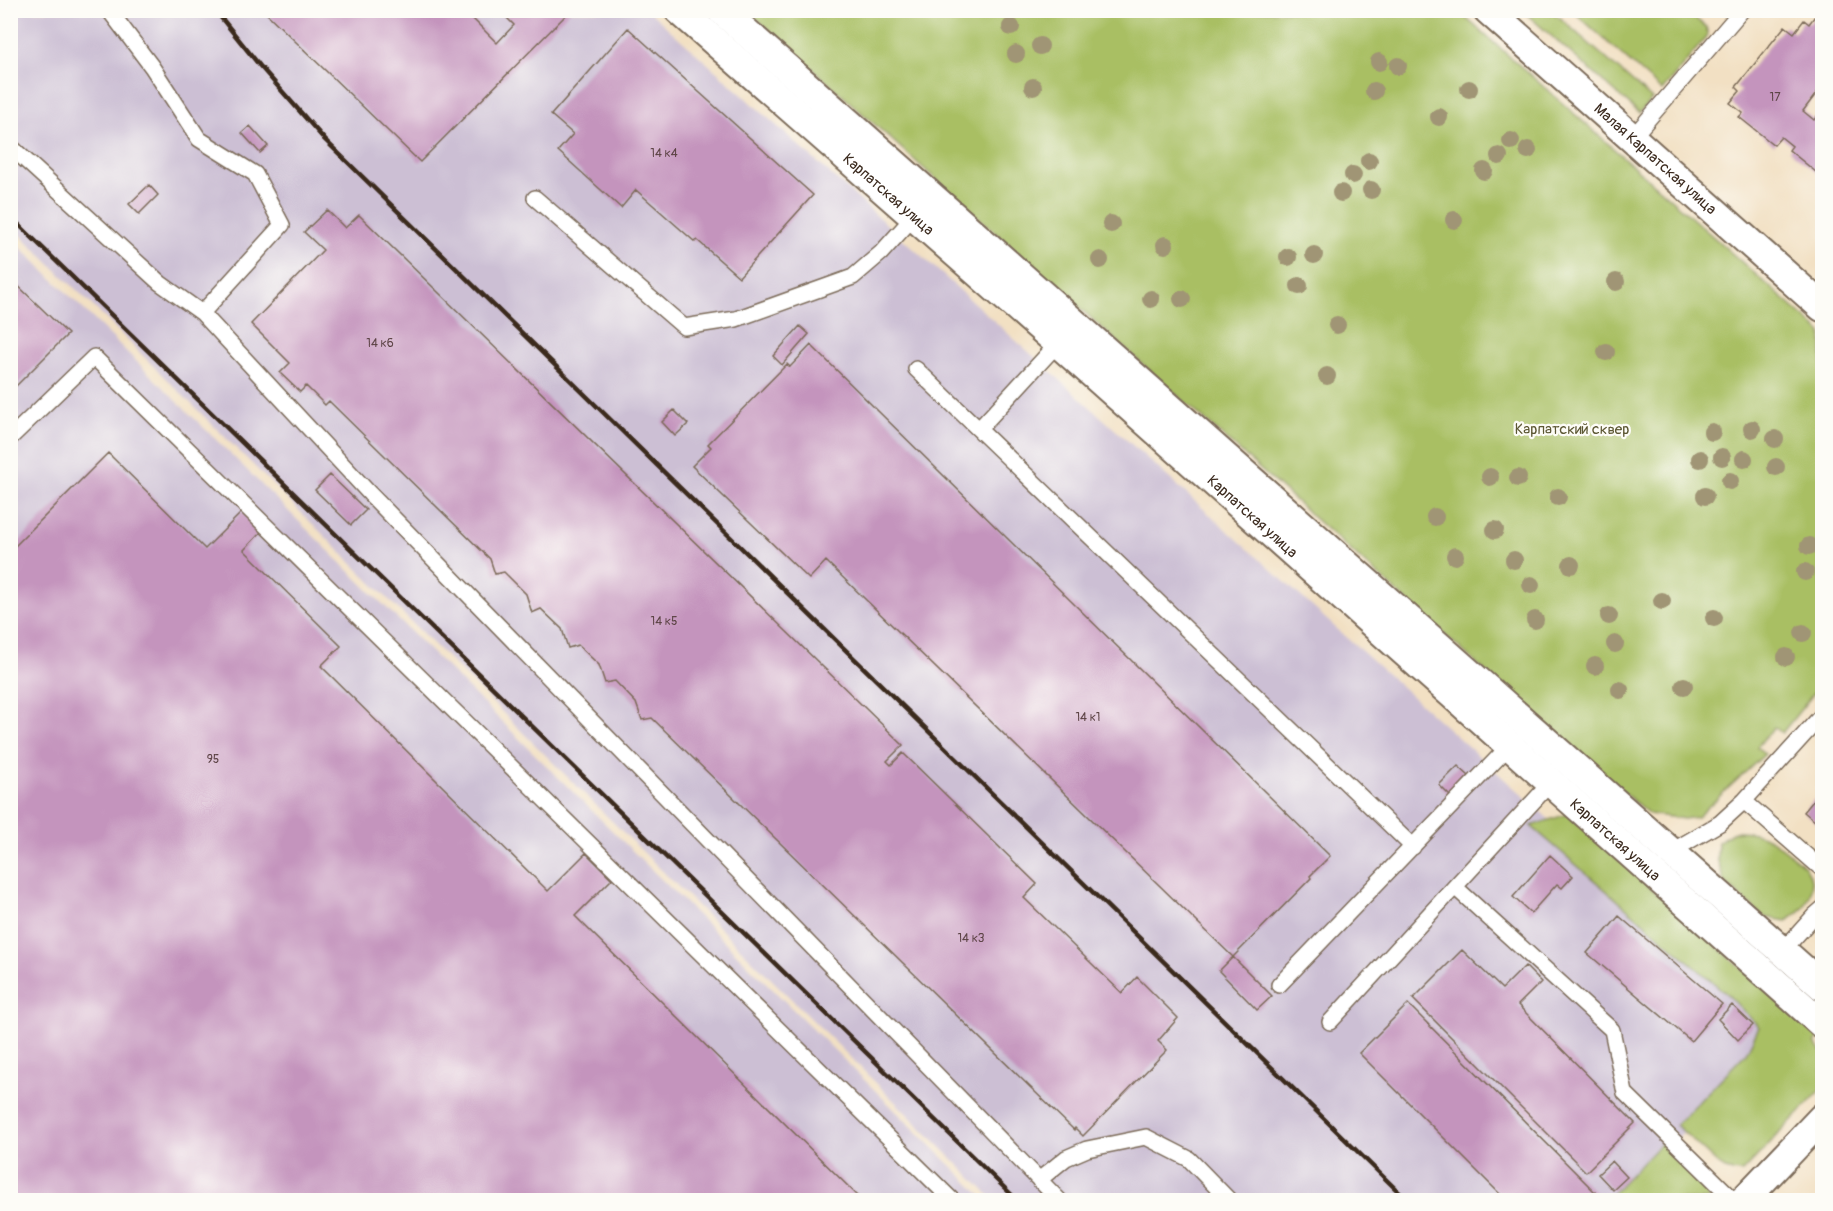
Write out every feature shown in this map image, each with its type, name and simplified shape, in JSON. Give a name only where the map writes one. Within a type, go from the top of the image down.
[{"type":"street","name":"Карпатская улица","points":[[679,10],[923,207],[1067,334],[1773,962],[1822,1024]]},
{"type":"street","name":"Карпатская улица","points":[[721,10],[923,207]]},
{"type":"street","name":"Малая Карпатская улица","points":[[1488,10],[1822,307]]},
{"type":"street","name":"Карпатская улица","points":[[1773,962],[1822,986]]},
{"type":"street","points":[[1744,1200],[1822,1118]]},
{"type":"lane","points":[[109,10],[152,67],[199,140],[255,174],[282,225],[202,313]]},
{"type":"lane","points":[[1632,138],[1742,10]]},
{"type":"lane","points":[[10,146],[160,283],[202,313],[370,494],[1059,1200]]},
{"type":"lane","points":[[535,198],[684,327],[736,319],[853,278],[881,254],[923,207]]},
{"type":"lane","points":[[979,429],[1067,334]]},
{"type":"lane","points":[[10,438],[94,357],[952,1200]]},
{"type":"lane","points":[[916,369],[1413,847]]},
{"type":"lane","points":[[1660,862],[1720,823],[1820,722]]},
{"type":"lane","points":[[1279,985],[1519,736]]},
{"type":"lane","points":[[1330,1022],[1560,773]]},
{"type":"lane","points":[[1744,801],[1822,868]]},
{"type":"lane","points":[[1455,887],[1612,1030],[1625,1094],[1734,1200]]},
{"type":"lane","points":[[1773,962],[1822,909]]},
{"type":"lane","points":[[1039,1180],[1065,1158],[1088,1149],[1146,1137],[1189,1159],[1229,1200]]},
{"type":"shaded area","points":[[10,11],[649,11],[1767,1015],[1769,1047],[1615,1200],[994,1200],[11,225]]},
{"type":"shaded area","points":[[10,237],[327,549],[986,1200],[11,1200]]},
{"type":"green space","name":"Карпатский сквер","points":[[748,11],[1458,11],[1822,333],[1822,683],[1782,733],[1774,727],[1757,747],[1765,754],[1697,817],[1684,819],[1649,814],[1559,737]]},
{"type":"green space","points":[[1523,11],[1552,11],[1652,99],[1639,113]]},
{"type":"green space","points":[[1573,11],[1686,11],[1706,27],[1708,35],[1662,91]]},
{"type":"green space","points":[[1567,814],[1820,1037],[1815,1043],[1822,1052],[1822,1089],[1742,1172],[1728,1171],[1719,1165],[1676,1125],[1746,1053],[1759,1027],[1729,996],[1531,826]]},
{"type":"green space","points":[[1738,831],[1766,837],[1804,865],[1809,873],[1811,889],[1809,897],[1800,911],[1786,921],[1764,917],[1724,882],[1717,858],[1718,842]]},
{"type":"green space","points":[[1662,1142],[1703,1182],[1709,1200],[1606,1200]]},
{"type":"building","points":[[263,10],[464,10],[497,43],[514,25],[503,14],[507,10],[571,10],[420,162]]},
{"type":"building","points":[[1818,12],[1822,15],[1822,77],[1819,82],[1822,86],[1803,111],[1814,120],[1822,110],[1822,177],[1789,150],[1792,146],[1781,137],[1774,145],[1739,117],[1743,113],[1730,103],[1740,91],[1736,87],[1785,26],[1794,33],[1804,20],[1809,24]]},
{"type":"building","points":[[628,28],[813,195],[739,277],[636,190],[621,208],[558,151],[573,134],[551,115]]},
{"type":"building","points":[[250,126],[268,146],[260,153],[242,133]]},
{"type":"building","points":[[149,185],[158,195],[139,214],[129,204]]},
{"type":"building","points":[[327,210],[345,228],[359,215],[903,745],[887,761],[891,765],[903,753],[1037,884],[1024,898],[1122,993],[1137,977],[1178,1018],[1158,1041],[1167,1050],[1083,1136],[1075,1128],[1074,1130],[652,718],[642,720],[636,703],[615,681],[605,683],[599,665],[578,645],[568,648],[562,629],[541,609],[532,613],[526,594],[504,572],[495,574],[490,559],[329,401],[325,405],[306,386],[300,392],[280,373],[290,363],[251,324],[323,250],[304,232]]},
{"type":"building","points":[[10,278],[68,334],[10,392]]},
{"type":"building","points":[[800,326],[809,334],[782,365],[773,356]]},
{"type":"building","points":[[811,345],[1330,856],[1233,957],[826,561],[809,579],[692,466],[711,447],[708,444],[787,364],[790,367]]},
{"type":"building","points":[[674,410],[688,424],[675,436],[662,422]]},
{"type":"building","points":[[108,453],[205,549],[242,512],[262,531],[244,550],[341,646],[321,666],[548,891],[586,853],[612,879],[575,916],[862,1200],[10,1200],[10,551]]},
{"type":"building","points":[[330,475],[366,510],[351,525],[315,490]]},
{"type":"building","points":[[1458,766],[1469,776],[1450,796],[1439,785]]},
{"type":"building","points":[[1822,790],[1822,827],[1804,812]]},
{"type":"building","points":[[1550,855],[1573,876],[1562,888],[1557,884],[1531,913],[1513,897]]},
{"type":"building","points":[[1619,916],[1722,1004],[1691,1041],[1587,953]]},
{"type":"building","points":[[1462,950],[1502,989],[1525,966],[1541,982],[1518,1005],[1635,1123],[1586,1172],[1413,999]]},
{"type":"building","points":[[1233,957],[1272,996],[1257,1010],[1219,971]]},
{"type":"building","points":[[1408,1004],[1595,1192],[1587,1200],[1506,1200],[1359,1053]]},
{"type":"building","points":[[1732,1005],[1753,1025],[1738,1040],[1718,1019]]},
{"type":"building","points":[[1612,1161],[1627,1177],[1613,1190],[1598,1174]]},
{"type":"railway","points":[[215,10],[260,66],[325,140],[1407,1200]]},
{"type":"railway","points":[[10,216],[1017,1200]]}]
